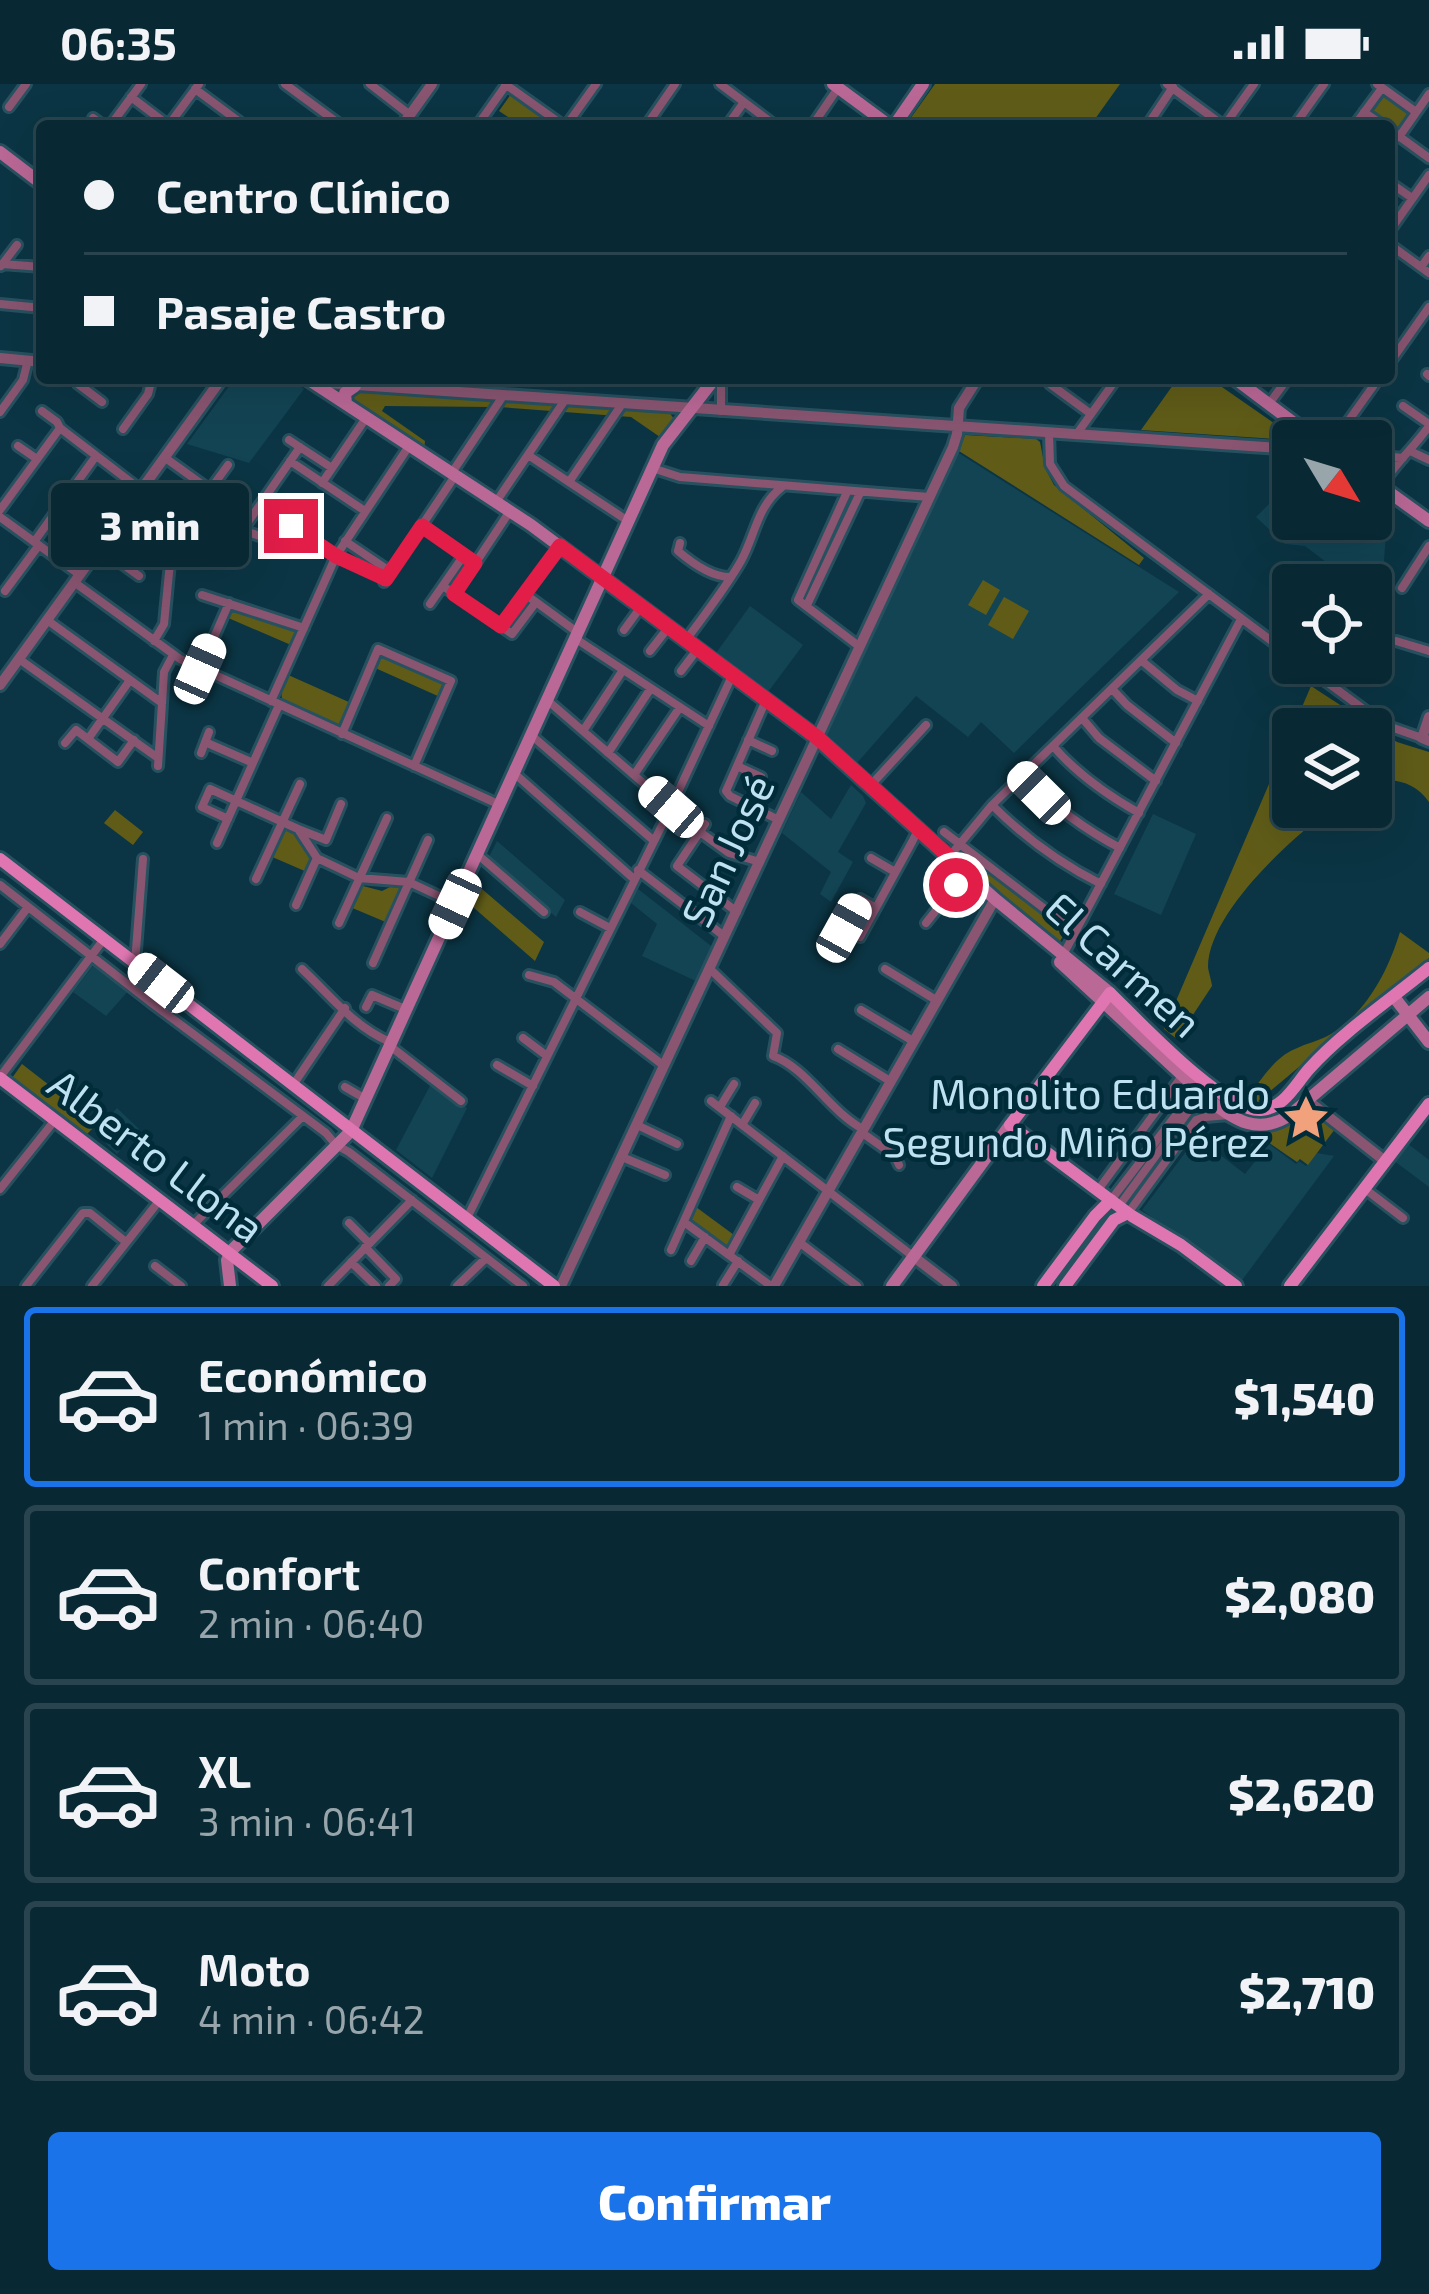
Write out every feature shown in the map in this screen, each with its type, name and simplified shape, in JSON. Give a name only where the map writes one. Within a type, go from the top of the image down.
[{"type":"main road","points":[[896,120],[923,84]]},
{"type":"main road","points":[[836,86],[884,120]]},
{"type":"main road","points":[[0,152],[36,179]]},
{"type":"main road","name":"El Carmen","points":[[315,384],[560,546],[818,738],[1201,1088]]},
{"type":"main road","points":[[230,1286],[229,1253],[351,1131],[663,445],[713,384]]},
{"type":"main road","points":[[1242,384],[1290,420]]},
{"type":"main road","points":[[346,404],[345,393],[355,386]]},
{"type":"main road","points":[[670,407],[676,425]]},
{"type":"main road","points":[[1392,494],[1429,521]]},
{"type":"main road","points":[[0,859],[97,948],[135,963],[557,1286]]},
{"type":"main road","points":[[1201,1088],[1243,1107],[1272,1107],[1318,1059],[1429,968]]},
{"type":"main road","points":[[892,1286],[1106,997]]},
{"type":"main road","name":"El Carmen","points":[[1106,997],[1182,1076],[1201,1088]]},
{"type":"main road","points":[[1394,997],[1429,1042]]},
{"type":"main road","points":[[1201,1088],[1229,1115],[1252,1125],[1271,1125],[1429,997]]},
{"type":"main road","name":"Alberto Llona","points":[[0,1077],[270,1286]]},
{"type":"main road","points":[[1290,1286],[1429,1104]]},
{"type":"main road","points":[[1010,1125],[1236,1286]]},
{"type":"main road","points":[[1043,1286],[1099,1210],[1119,1206]]},
{"type":"main road","points":[[1065,1286],[1114,1220],[1119,1206]]},
{"type":"street","points":[[9,107],[26,84]]},
{"type":"street","points":[[112,120],[140,84]]},
{"type":"street","points":[[285,84],[334,120]]},
{"type":"street","points":[[370,84],[410,115]]},
{"type":"street","points":[[406,120],[432,84]]},
{"type":"street","points":[[569,120],[596,84]]},
{"type":"street","points":[[650,120],[675,84]]},
{"type":"street","points":[[720,84],[768,120]]},
{"type":"street","points":[[1228,120],[1254,84]]},
{"type":"street","points":[[1298,120],[1324,84]]},
{"type":"street","points":[[481,120],[505,85],[556,120]]},
{"type":"street","points":[[1151,120],[1172,85],[1216,120]]},
{"type":"street","points":[[816,120],[836,86]]},
{"type":"street","points":[[1358,120],[1379,86],[1416,112]]},
{"type":"street","points":[[172,120],[197,87],[237,120]]},
{"type":"street","points":[[1399,136],[1429,94]]},
{"type":"street","points":[[131,98],[160,120]]},
{"type":"street","points":[[731,120],[744,102]]},
{"type":"street","points":[[1364,112],[1376,120]]},
{"type":"street","points":[[93,118],[96,120]]},
{"type":"street","points":[[1395,133],[1429,158]]},
{"type":"street","points":[[1395,223],[1428,177]]},
{"type":"street","points":[[1395,186],[1412,199]]},
{"type":"street","points":[[1,265],[17,244]]},
{"type":"street","points":[[1395,248],[1425,270],[1429,256]]},
{"type":"street","points":[[1,265],[36,267]]},
{"type":"street","points":[[0,304],[36,307]]},
{"type":"street","points":[[1395,355],[1429,307]]},
{"type":"street","points":[[0,358],[36,361]]},
{"type":"street","points":[[0,412],[25,378],[28,360]]},
{"type":"street","points":[[79,384],[102,403]]},
{"type":"street","points":[[123,429],[150,384]]},
{"type":"street","points":[[0,685],[218,384]]},
{"type":"street","points":[[340,384],[1272,448]]},
{"type":"street","points":[[404,384],[412,390]]},
{"type":"street","points":[[457,393],[463,384]]},
{"type":"street","points":[[719,384],[721,411]]},
{"type":"street","name":"San José","points":[[557,1286],[665,1066],[956,440],[959,408],[974,384]]},
{"type":"street","points":[[1050,384],[1091,414]]},
{"type":"street","points":[[1076,435],[1113,384]]},
{"type":"street","points":[[1269,404],[1284,384]]},
{"type":"street","points":[[1349,420],[1375,384]]},
{"type":"street","points":[[387,578],[503,396]]},
{"type":"street","points":[[496,503],[565,400]]},
{"type":"street","points":[[569,482],[622,404]]},
{"type":"street","points":[[1392,468],[1429,425],[1403,406]]},
{"type":"street","points":[[42,411],[141,490]]},
{"type":"street","points":[[322,483],[367,418]]},
{"type":"street","points":[[60,428],[1,519],[173,655],[500,805]]},
{"type":"street","points":[[1049,434],[1051,464],[1064,486],[1272,642]]},
{"type":"street","points":[[289,440],[332,468]]},
{"type":"street","points":[[18,446],[37,459]]},
{"type":"street","points":[[217,843],[336,556],[409,446]]},
{"type":"street","points":[[291,526],[277,547],[246,529],[300,447]]},
{"type":"street","points":[[528,454],[628,521]]},
{"type":"street","points":[[1392,454],[1429,460]]},
{"type":"street","points":[[5,591],[97,456]]},
{"type":"street","points":[[164,458],[210,490]]},
{"type":"street","points":[[290,461],[365,511]]},
{"type":"street","points":[[154,641],[164,624],[172,542],[228,465]]},
{"type":"street","points":[[652,468],[675,476],[929,497]]},
{"type":"street","points":[[762,484],[770,499]]},
{"type":"street","points":[[681,670],[747,549],[757,521],[784,486]]},
{"type":"street","points":[[803,602],[847,492]]},
{"type":"street","points":[[803,602],[860,493]]},
{"type":"street","points":[[260,505],[336,556],[387,578]]},
{"type":"street","points":[[454,594],[510,511]]},
{"type":"street","points":[[422,526],[475,563]]},
{"type":"street","points":[[345,541],[387,578]]},
{"type":"street","points":[[680,543],[678,550],[713,574],[722,591]]},
{"type":"street","points":[[501,626],[560,546]]},
{"type":"street","points":[[1402,588],[1429,546]]},
{"type":"street","points":[[99,548],[139,576]]},
{"type":"street","points":[[430,604],[464,555]]},
{"type":"street","points":[[713,574],[732,577]]},
{"type":"street","points":[[443,586],[512,634],[536,602]]},
{"type":"street","points":[[949,857],[992,805],[1209,593]]},
{"type":"street","points":[[525,594],[622,670],[709,726]]},
{"type":"street","points":[[202,595],[304,628]]},
{"type":"street","points":[[803,602],[860,647]]},
{"type":"street","points":[[200,669],[229,604]]},
{"type":"street","points":[[624,629],[641,607]]},
{"type":"street","points":[[1062,958],[1241,619]]},
{"type":"street","points":[[47,620],[162,703]]},
{"type":"street","points":[[650,651],[669,627]]},
{"type":"street","points":[[1396,641],[1429,651]]},
{"type":"street","points":[[342,734],[378,649],[451,681],[414,766]]},
{"type":"street","points":[[19,659],[158,762],[164,672],[173,655]]},
{"type":"street","points":[[1142,661],[1198,701]]},
{"type":"street","points":[[583,731],[622,670]]},
{"type":"street","points":[[467,1219],[733,675]]},
{"type":"street","points":[[88,739],[130,680]]},
{"type":"street","points":[[1329,684],[1384,725],[1425,740],[1429,717]]},
{"type":"street","points":[[608,753],[651,688]]},
{"type":"street","points":[[1113,689],[1176,742]]},
{"type":"street","points":[[547,700],[671,807]]},
{"type":"street","points":[[766,700],[727,793],[779,820]]},
{"type":"street","points":[[634,775],[680,707]]},
{"type":"street","points":[[1082,718],[1156,781]]},
{"type":"street","points":[[870,786],[926,725]]},
{"type":"street","points":[[64,743],[75,730],[118,762],[134,740]]},
{"type":"street","points":[[531,735],[653,841]]},
{"type":"street","points":[[201,752],[207,737],[253,763]]},
{"type":"street","points":[[748,740],[772,751]]},
{"type":"street","points":[[1053,746],[1068,764],[1139,812]]},
{"type":"street","points":[[737,766],[760,777]]},
{"type":"street","points":[[514,773],[636,874],[725,937]]},
{"type":"street","points":[[1022,776],[1094,834],[1120,848]]},
{"type":"street","points":[[256,879],[300,784]]},
{"type":"street","points":[[228,819],[202,807],[210,789],[326,840],[341,804]]},
{"type":"street","points":[[992,805],[1012,825],[1101,884]]},
{"type":"street","points":[[340,923],[387,818]]},
{"type":"street","points":[[737,912],[677,866],[703,828],[729,853],[760,862]]},
{"type":"street","points":[[298,829],[317,858],[359,878],[409,882],[455,904]]},
{"type":"street","points":[[876,908],[860,899],[844,928],[860,937],[876,908],[918,829]]},
{"type":"street","points":[[944,832],[1076,932]]},
{"type":"street","points":[[374,963],[428,840]]},
{"type":"street","points":[[477,854],[544,912]]},
{"type":"street","points":[[296,904],[317,858]]},
{"type":"street","points":[[871,858],[895,872]]},
{"type":"street","points":[[135,963],[143,859]]},
{"type":"street","points":[[926,922],[966,872]]},
{"type":"street","points":[[0,885],[80,945],[97,948],[336,1145],[520,1285]]},
{"type":"street","points":[[775,1283],[995,898]]},
{"type":"street","points":[[0,944],[28,906]]},
{"type":"street","points":[[580,912],[610,928]]},
{"type":"street","points":[[0,1077],[97,948]]},
{"type":"street","points":[[302,969],[352,1021],[391,1044],[461,1101]]},
{"type":"street","points":[[710,969],[777,1033],[773,1056],[786,1060],[841,1115],[895,1156],[899,1166]]},
{"type":"street","points":[[885,969],[936,1000]]},
{"type":"street","points":[[529,975],[551,980],[665,1066]]},
{"type":"street","points":[[366,1007],[372,995],[406,1010]]},
{"type":"street","points":[[292,1085],[344,1009]]},
{"type":"street","points":[[861,1010],[913,1041]]},
{"type":"street","points":[[524,1038],[548,1056]]},
{"type":"street","points":[[838,1049],[890,1081]]},
{"type":"street","points":[[497,1065],[533,1086]]},
{"type":"street","points":[[1098,1190],[1182,1076]]},
{"type":"street","points":[[734,1084],[716,1104],[952,1286]]},
{"type":"street","points":[[345,1087],[365,1099]]},
{"type":"street","points":[[1119,1206],[1201,1088]]},
{"type":"street","points":[[1307,1100],[1385,1161]]},
{"type":"street","points":[[742,1125],[755,1103]]},
{"type":"street","points":[[1119,1206],[1196,1120],[1229,1115]]},
{"type":"street","points":[[193,1225],[303,1116]]},
{"type":"street","points":[[671,1250],[731,1116]]},
{"type":"street","points":[[0,1189],[55,1120]]},
{"type":"street","points":[[637,1125],[677,1144]]},
{"type":"street","points":[[622,1156],[665,1175]]},
{"type":"street","points":[[724,1285],[783,1156]]},
{"type":"street","points":[[737,1187],[759,1200]]},
{"type":"street","points":[[1365,1189],[1403,1218]]},
{"type":"street","points":[[92,1286],[160,1200]]},
{"type":"street","points":[[328,1286],[412,1200]]},
{"type":"street","points":[[26,1286],[83,1213],[90,1213],[126,1242]]},
{"type":"street","points":[[684,1222],[775,1283],[792,1286]]},
{"type":"street","points":[[349,1223],[396,1279],[389,1286]]},
{"type":"street","points":[[691,1261],[704,1237]]},
{"type":"street","points":[[799,1242],[857,1286]]},
{"type":"street","points":[[457,1286],[486,1258]]},
{"type":"street","points":[[351,1262],[376,1286]]},
{"type":"street","points":[[155,1266],[181,1286]]},
{"type":"shaded area","points":[[935,84],[1120,84],[1094,120],[909,120]]},
{"type":"shaded area","points":[[1382,93],[1412,114],[1399,133],[1395,120],[1381,120],[1368,111]]},
{"type":"shaded area","points":[[511,94],[549,120],[513,120],[499,111]]},
{"type":"shaded area","points":[[231,384],[298,384],[304,389],[249,463],[187,444]]},
{"type":"shaded area","points":[[1174,384],[1218,384],[1272,422],[1272,439],[1141,430]]},
{"type":"shaded area","points":[[355,391],[495,399],[491,407],[385,406],[382,411],[425,441],[424,450],[350,402]]},
{"type":"shaded area","points":[[504,399],[659,409],[674,419],[660,437],[631,417],[499,407]]},
{"type":"shaded area","points":[[965,435],[1036,439],[1054,485],[1144,558],[1139,565],[959,451]]},
{"type":"shaded area","points":[[957,452],[1179,592],[1014,753],[981,722],[968,737],[916,696],[857,763],[826,734]]},
{"type":"shaded area","points":[[1272,501],[1272,532],[1256,517]]},
{"type":"shaded area","points":[[1281,540],[1386,540],[1384,564],[1329,564],[1305,546]]},
{"type":"shaded area","points":[[983,580],[1000,590],[986,615],[968,605]]},
{"type":"shaded area","points":[[1004,597],[1029,611],[1013,639],[988,625]]},
{"type":"shaded area","points":[[231,606],[299,628],[291,645],[226,617]]},
{"type":"shaded area","points":[[750,606],[803,645],[768,692],[716,653]]},
{"type":"shaded area","points":[[379,653],[447,683],[440,697],[373,667]]},
{"type":"shaded area","points":[[286,674],[351,703],[340,727],[282,701]]},
{"type":"shaded area","points":[[1311,686],[1345,708],[1302,708]]},
{"type":"shaded area","points":[[1392,739],[1429,752],[1429,802],[1392,781]]},
{"type":"shaded area","points":[[1272,777],[1272,828],[1308,828],[1256,878],[1222,923],[1208,967],[1212,986],[1177,1039],[1164,1029]]},
{"type":"shaded area","points":[[851,785],[866,803],[838,852],[853,862],[831,902],[820,894],[831,872],[782,833],[801,792],[831,819]]},
{"type":"shaded area","points":[[115,810],[143,832],[133,845],[104,823]]},
{"type":"shaded area","points":[[1153,814],[1196,834],[1161,915],[1114,894]]},
{"type":"shaded area","points":[[284,826],[297,832],[314,857],[307,872],[270,856]]},
{"type":"shaded area","points":[[497,841],[565,900],[556,917],[488,859]]},
{"type":"shaded area","points":[[959,850],[1066,931],[1059,943],[957,855]]},
{"type":"shaded area","points":[[475,883],[544,942],[535,961],[466,901]]},
{"type":"shaded area","points":[[363,886],[382,891],[403,888],[388,923],[350,907]]},
{"type":"shaded area","points":[[638,889],[715,949],[698,982],[642,956],[657,924],[631,903]]},
{"type":"shaded area","points":[[1400,932],[1429,953],[1429,958],[1256,1103],[1248,1097],[1281,1057],[1331,1034],[1355,1014],[1382,976]]},
{"type":"shaded area","points":[[96,962],[130,989],[106,1016],[73,992]]},
{"type":"shaded area","points":[[22,1064],[98,1123],[87,1134],[12,1078]]},
{"type":"shaded area","points":[[432,1082],[467,1108],[432,1178],[396,1150]]},
{"type":"shaded area","points":[[1309,1107],[1335,1129],[1308,1165],[1262,1138],[1266,1132],[1284,1128]]},
{"type":"shaded area","points":[[117,1108],[139,1129],[117,1154],[95,1133]]},
{"type":"shaded area","points":[[1197,1137],[1245,1174],[1269,1144],[1306,1166],[1317,1153],[1334,1156],[1240,1283],[1142,1210]]},
{"type":"shaded area","points":[[1407,1143],[1429,1160],[1429,1187],[1393,1160]]},
{"type":"shaded area","points":[[696,1207],[734,1235],[726,1249],[689,1222]]},
{"type":"place","name":"Monolito Eduardo Segundo Miño Pérez","points":[[1306,1118]]},
{"type":"route","points":[[291,526],[336,556],[386,579],[422,526],[475,563],[454,594],[501,626],[560,546],[818,738],[966,872],[956,885]]}]
